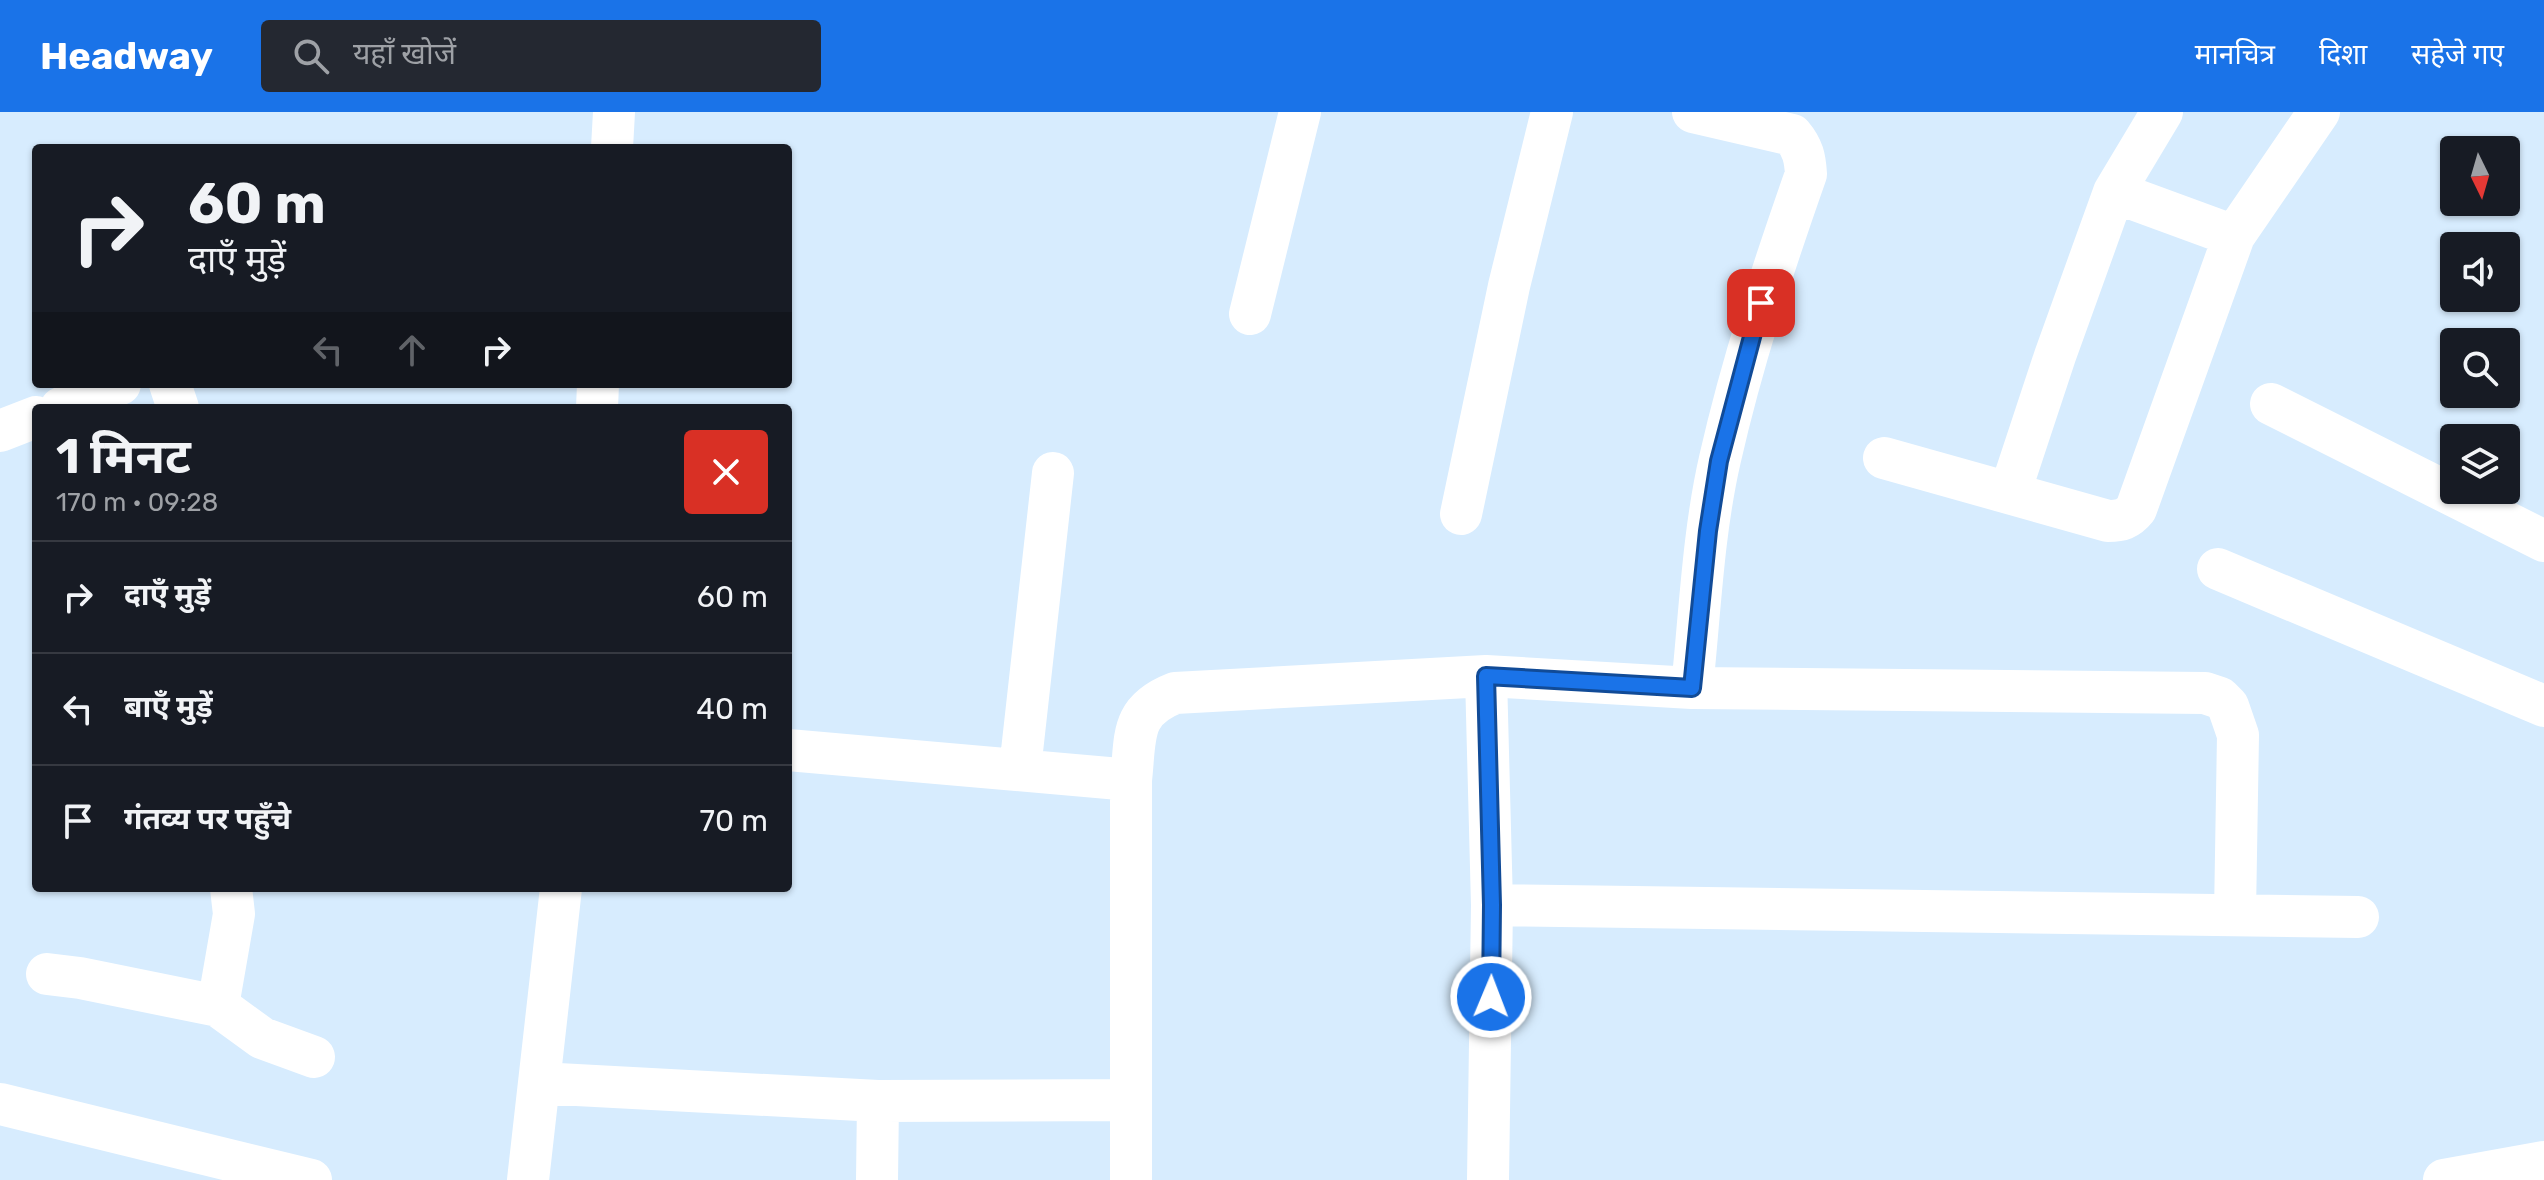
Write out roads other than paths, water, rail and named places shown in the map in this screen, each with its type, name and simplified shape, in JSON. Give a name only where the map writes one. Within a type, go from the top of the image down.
[{"type":"street","points":[[612,144],[614,112]]},
{"type":"street","points":[[1250,314],[1300,112]]},
{"type":"street","points":[[1461,514],[1509,286],[1552,112]]},
{"type":"street","points":[[2010,492],[2114,192],[2162,112]]},
{"type":"street","points":[[1884,458],[2108,521],[2129,517],[2136,509],[2234,236],[2319,112]]},
{"type":"street","points":[[1692,688],[1708,531],[1719,461],[1761,303],[1806,174],[1805,157],[1792,135],[1710,114]]},
{"type":"street","points":[[2114,192],[2234,236]]},
{"type":"street","points":[[71,404],[110,388]]},
{"type":"street","points":[[2271,404],[2544,541]]},
{"type":"street","points":[[0,431],[32,419]]},
{"type":"street","points":[[1020,769],[1053,473]]},
{"type":"street","points":[[2218,569],[2544,706]]},
{"type":"street","points":[[1486,676],[1492,905],[1488,1180]]},
{"type":"street","points":[[1131,1180],[1131,780],[1138,723],[1145,710],[1175,693],[1486,676],[1692,688],[2205,693],[2220,698],[2228,706],[2238,735],[2235,914]]},
{"type":"street","points":[[792,750],[1131,780]]},
{"type":"street","points":[[218,1006],[234,914],[231,892]]},
{"type":"street","points":[[528,1180],[561,892]]},
{"type":"street","points":[[1492,905],[2358,917]]},
{"type":"street","points":[[47,974],[218,1006],[262,1038],[314,1057]]},
{"type":"street","points":[[539,1083],[878,1101],[1131,1100]]},
{"type":"street","points":[[877,1180],[878,1101]]},
{"type":"street","points":[[0,1104],[179,1164],[311,1180]]},
{"type":"street","points":[[2444,1180],[2544,1162]]}]
